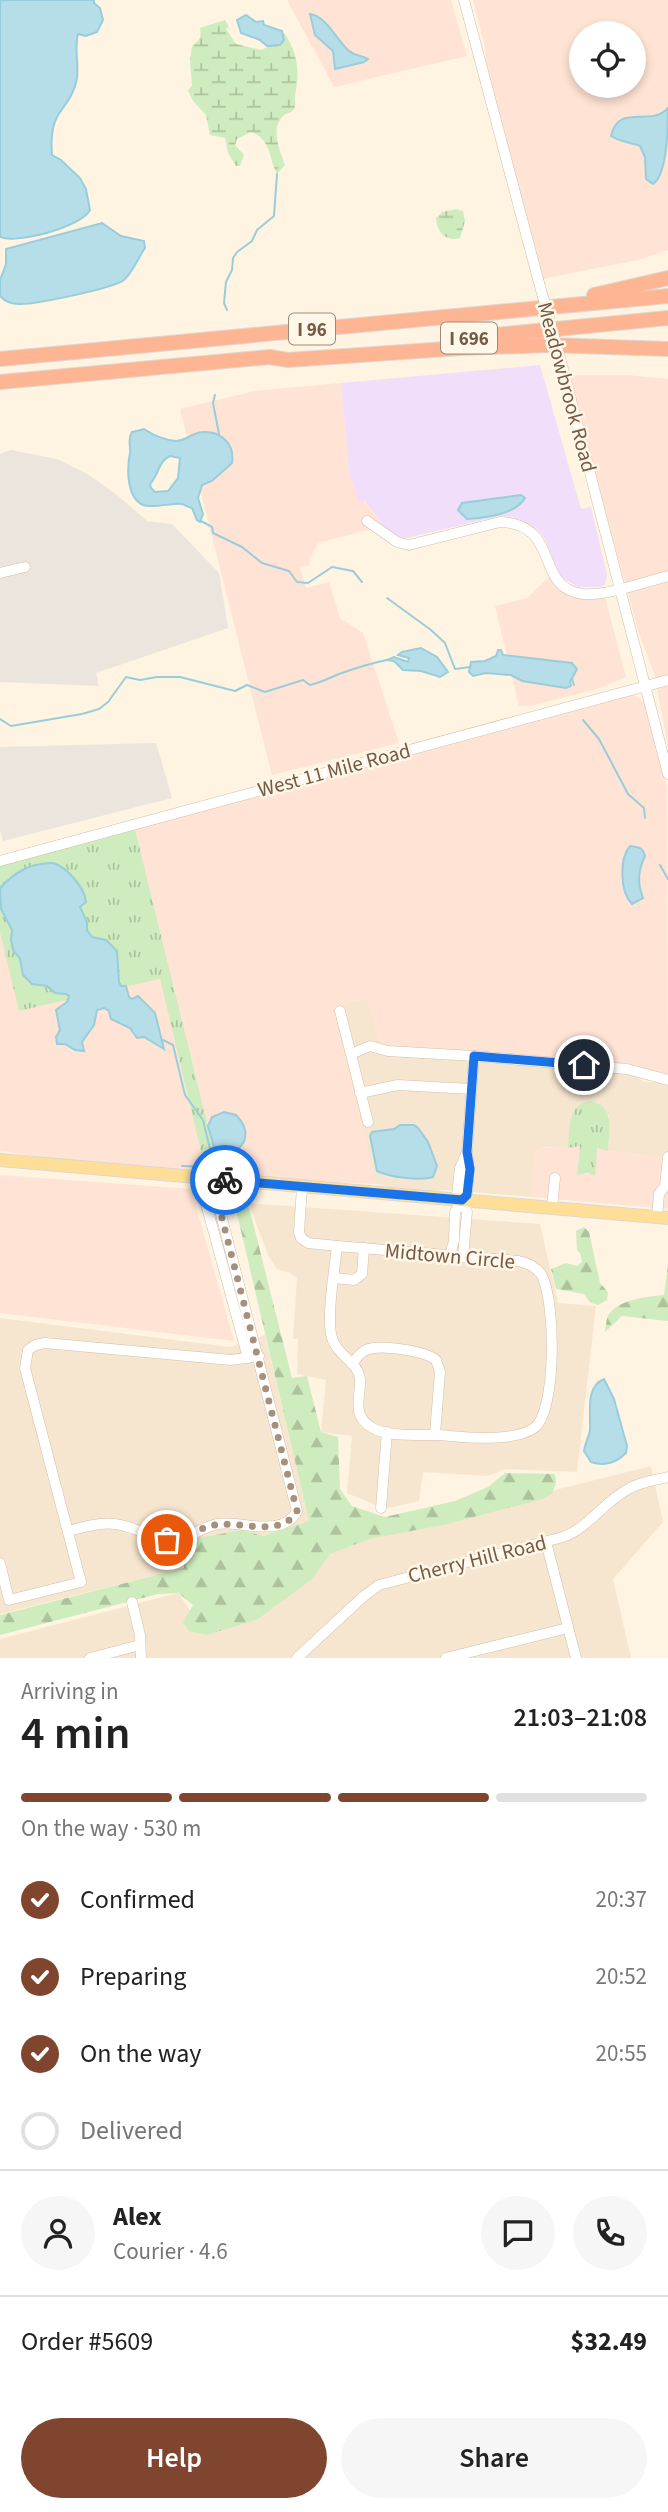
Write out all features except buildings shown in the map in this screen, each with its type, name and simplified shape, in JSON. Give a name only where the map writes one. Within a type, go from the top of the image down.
[{"type":"highway","points":[[542,307],[668,278]]},
{"type":"highway","name":"I 96","points":[[0,359],[668,296]]},
{"type":"highway","name":"I 696","points":[[270,357],[668,318]]},
{"type":"highway","points":[[270,357],[288,360],[549,345],[668,349]]},
{"type":"highway","name":"I 96","points":[[0,382],[270,357]]},
{"type":"main road","points":[[0,1160],[303,1187],[465,1197],[665,1217]]},
{"type":"street","name":"Meadowbrook Road","points":[[464,0],[668,774]]},
{"type":"street","points":[[366,521],[397,542],[409,545],[500,522],[516,523],[537,536],[554,576],[564,586],[580,594],[621,588],[668,576]]},
{"type":"street","points":[[0,573],[24,567]]},
{"type":"street","name":"West 11 Mile Road","points":[[0,859],[668,680]]},
{"type":"street","points":[[340,1011],[368,1122]]},
{"type":"street","points":[[351,1054],[370,1046],[388,1051],[627,1069],[668,1080]]},
{"type":"street","points":[[465,1197],[457,1195],[460,1168],[467,1152],[474,1056]]},
{"type":"street","points":[[360,1093],[398,1085],[471,1090]]},
{"type":"street","points":[[665,1217],[659,1194],[667,1189],[668,1157]]},
{"type":"street","points":[[68,1531],[110,1523],[175,1540],[216,1524],[266,1527],[286,1521],[295,1515],[297,1506],[259,1356],[205,1178]]},
{"type":"street","points":[[205,1178],[248,1358]]},
{"type":"street","points":[[552,1207],[555,1178]]},
{"type":"street","name":"Midtown Circle","points":[[303,1187],[299,1232],[301,1238],[309,1243],[450,1253],[527,1263],[541,1275],[553,1326],[545,1410],[536,1427],[523,1433],[476,1437],[387,1432]]},
{"type":"street","points":[[450,1253],[455,1212],[465,1197]]},
{"type":"street","points":[[463,1256],[467,1212],[465,1197]]},
{"type":"street","points":[[453,1229],[465,1230]]},
{"type":"street","points":[[337,1246],[330,1332],[340,1354],[356,1367],[359,1379],[357,1401],[361,1416],[373,1429],[387,1432],[381,1508]]},
{"type":"street","points":[[334,1278],[354,1280],[362,1275],[364,1248]]},
{"type":"street","points":[[0,1563],[9,1600],[81,1582],[25,1368],[28,1350],[45,1343],[231,1360],[259,1356]]},
{"type":"street","points":[[352,1364],[360,1353],[373,1348],[424,1352],[433,1357],[439,1363],[440,1372],[435,1434]]},
{"type":"street","name":"Cherry Hill Road","points":[[303,1656],[364,1596],[383,1583],[547,1542],[581,1529],[630,1488],[668,1477]]},
{"type":"street","points":[[547,1542],[576,1658]]},
{"type":"street","points":[[132,1602],[141,1658]]},
{"type":"street","points":[[446,1658],[568,1628]]},
{"type":"street","points":[[90,1658],[140,1646]]},
{"type":"shaded area","points":[[287,0],[451,0],[467,56],[334,87]]},
{"type":"shaded area","points":[[473,0],[668,0],[668,250],[638,260],[542,279]]},
{"type":"shaded area","points":[[540,365],[581,509],[591,507],[607,574],[605,585],[600,587],[578,587],[561,577],[546,541],[538,530],[514,517],[500,516],[402,539],[383,526],[365,501],[359,502],[349,472],[341,383]]},
{"type":"shaded area","points":[[568,375],[627,375],[668,379],[668,746],[654,672],[639,634]]},
{"type":"shaded area","points":[[341,383],[349,472],[364,501],[383,526],[318,543],[309,560],[310,565],[300,568],[306,588],[329,582],[340,618],[363,633],[399,743],[272,775],[180,409],[255,391]]},
{"type":"shaded area","points":[[11,450],[57,459],[89,475],[147,521],[172,524],[219,573],[228,628],[96,673],[99,686],[0,682],[0,454]]},
{"type":"shaded area","points":[[549,577],[560,591],[568,595],[591,599],[605,597],[626,677],[597,689],[530,706],[519,706],[495,606],[527,598]]},
{"type":"shaded area","points":[[634,695],[645,703],[667,788],[668,1076],[380,1046],[367,998],[333,1007],[376,1184],[272,1179],[219,1171],[135,829],[243,800],[282,793],[327,778]]},
{"type":"shaded area","points":[[156,743],[172,798],[3,841],[0,830],[0,747]]},
{"type":"shaded area","points":[[0,933],[20,1011],[160,979],[206,1173],[79,1162],[0,1151]]},
{"type":"shaded area","points":[[368,998],[380,1046],[631,1074],[645,1082],[668,1083],[668,1158],[608,1151],[609,1115],[572,1113],[568,1148],[539,1149],[531,1197],[447,1190],[431,1192],[376,1184],[333,1007]]},
{"type":"shaded area","points":[[580,1145],[577,1174],[592,1174],[597,1147],[608,1151],[668,1158],[668,1209],[531,1197],[534,1149]]},
{"type":"shaded area","points":[[0,1175],[191,1189],[234,1341],[0,1313]]},
{"type":"shaded area","points":[[248,1203],[540,1224],[558,1303],[596,1306],[577,1472],[505,1469],[488,1476],[423,1472],[419,1501],[385,1509],[347,1493],[352,1436],[321,1432],[326,1380],[297,1374],[298,1339],[293,1339],[297,1278],[277,1269],[269,1257]]},
{"type":"shaded area","points":[[0,1318],[230,1347],[265,1335],[309,1521],[263,1536],[242,1531],[184,1568],[0,1614]]},
{"type":"shaded area","points":[[651,1466],[663,1522],[613,1579],[631,1658],[0,1658],[0,1639],[178,1593],[207,1635],[328,1547]]},
{"type":"green space","points":[[225,20],[229,27],[226,29],[236,44],[261,50],[284,40],[284,33],[295,55],[295,105],[293,110],[283,116],[277,127],[277,140],[285,165],[277,174],[266,144],[251,132],[237,139],[235,145],[244,155],[240,166],[236,166],[228,153],[225,138],[210,135],[206,115],[193,101],[188,90],[192,86],[192,46],[201,34],[200,28]]},
{"type":"green space","points":[[457,209],[463,211],[465,221],[460,238],[450,239],[440,232],[436,218],[442,212]]},
{"type":"green space","points":[[135,829],[219,1171],[206,1173],[160,979],[19,1011],[0,933],[0,865]]},
{"type":"green space","points":[[589,1101],[604,1107],[610,1127],[608,1151],[597,1148],[595,1176],[588,1173],[577,1175],[580,1146],[568,1148],[573,1113]]},
{"type":"green space","points":[[234,1201],[248,1203],[292,1378],[307,1376],[321,1432],[338,1437],[340,1489],[352,1506],[385,1517],[455,1501],[488,1487],[505,1473],[555,1474],[556,1483],[552,1494],[543,1499],[443,1525],[369,1539],[330,1554],[312,1579],[258,1619],[207,1635],[189,1631],[183,1623],[193,1605],[178,1593],[158,1594],[0,1635],[0,1615],[184,1568],[183,1546],[199,1538],[242,1530],[263,1536],[309,1521]]},
{"type":"green space","points":[[584,1227],[589,1232],[600,1283],[608,1292],[607,1300],[598,1305],[591,1303],[584,1294],[556,1289],[551,1269],[566,1263],[577,1266],[582,1262],[577,1250],[576,1231]]},
{"type":"green space","points":[[668,1265],[668,1321],[622,1316],[605,1332],[609,1314],[620,1305],[664,1295]]},
{"type":"water","points":[[0,0],[94,0],[100,8],[103,20],[97,32],[86,36],[78,34],[76,83],[57,117],[52,138],[52,155],[80,178],[86,189],[90,210],[62,228],[34,236],[8,239],[0,237]]},
{"type":"water","points":[[310,14],[326,23],[350,52],[368,59],[335,69],[333,51],[315,35]]},
{"type":"water","points":[[246,15],[256,22],[263,21],[264,25],[282,31],[284,40],[280,45],[267,46],[260,40],[241,33],[237,20]]},
{"type":"water","points":[[668,108],[664,160],[658,179],[653,184],[646,179],[645,157],[640,146],[611,136],[621,120],[661,114]]},
{"type":"water","points":[[102,223],[121,236],[144,241],[145,248],[124,280],[90,291],[27,304],[11,303],[0,296],[6,249]]},
{"type":"water","points":[[144,429],[167,440],[176,441],[199,432],[210,432],[221,436],[229,445],[232,463],[212,481],[202,485],[198,498],[203,514],[200,522],[192,508],[182,504],[147,506],[137,501],[128,473],[129,440],[132,432]],"holes":[[[170,456],[180,458],[178,478],[168,491],[155,492],[150,484],[163,461]]]},
{"type":"water","points":[[521,495],[525,498],[520,504],[499,514],[467,519],[458,510],[462,503]]},
{"type":"water","points":[[421,648],[437,657],[448,672],[440,677],[421,671],[403,670],[394,661],[387,660],[394,657],[408,662],[409,658],[398,655]]},
{"type":"water","points":[[498,650],[501,650],[503,655],[572,663],[577,669],[570,682],[571,686],[566,688],[522,681],[511,675],[486,673],[473,676],[469,672],[471,662],[485,661],[496,656]]},
{"type":"water","points":[[630,846],[641,849],[645,856],[639,877],[643,898],[632,904],[625,892],[622,875],[624,859]]},
{"type":"water","points":[[53,863],[69,873],[79,885],[85,896],[86,902],[80,907],[87,922],[87,930],[92,937],[106,940],[117,951],[119,982],[121,986],[126,986],[129,997],[132,999],[138,996],[155,1013],[164,1049],[144,1037],[137,1038],[130,1028],[111,1019],[109,1011],[104,1008],[97,1010],[94,1025],[82,1042],[84,1051],[57,1044],[56,1037],[60,1030],[56,1010],[67,1002],[69,996],[55,993],[47,986],[32,984],[23,975],[20,959],[13,950],[12,930],[1,909],[0,888],[23,870]]},
{"type":"water","points":[[224,1112],[236,1115],[245,1132],[240,1147],[228,1154],[215,1150],[208,1126],[212,1117]]},
{"type":"water","points":[[400,1125],[414,1125],[428,1142],[437,1166],[433,1177],[405,1178],[377,1171],[370,1136],[372,1132],[394,1129]]},
{"type":"water","points":[[604,1379],[614,1399],[627,1446],[626,1453],[618,1459],[601,1464],[591,1462],[584,1451],[590,1430],[591,1394]]},
{"type":"waterway","points":[[227,310],[224,303],[226,282],[232,270],[233,258],[252,241],[257,230],[274,216],[277,174]]},
{"type":"waterway","points":[[215,395],[213,403],[219,434]]},
{"type":"waterway","points":[[201,521],[212,527],[213,533],[242,547],[262,563],[289,571],[297,582],[308,583],[332,567],[353,571],[362,582]]},
{"type":"waterway","points":[[387,598],[445,643],[455,669],[470,667]]},
{"type":"waterway","points":[[0,719],[11,726],[99,709],[108,702],[126,677],[140,680],[180,677],[235,691],[247,685],[265,692],[303,680],[310,685],[315,684],[353,669],[387,660]]},
{"type":"waterway","points":[[572,679],[574,685]]},
{"type":"waterway","points":[[583,720],[599,739],[628,794],[644,808],[645,818]]},
{"type":"waterway","points":[[660,865],[668,879]]},
{"type":"waterway","points":[[163,1040],[173,1045],[185,1095],[203,1120],[212,1157],[211,1167],[182,1166]]},
{"type":"way so far","points":[[167,1540],[175,1540],[208,1526],[224,1523],[259,1528],[273,1526],[291,1518],[297,1511],[212,1179],[225,1180]]},
{"type":"route","points":[[225,1180],[462,1200],[467,1195],[470,1169],[467,1152],[474,1056],[584,1065]]}]
